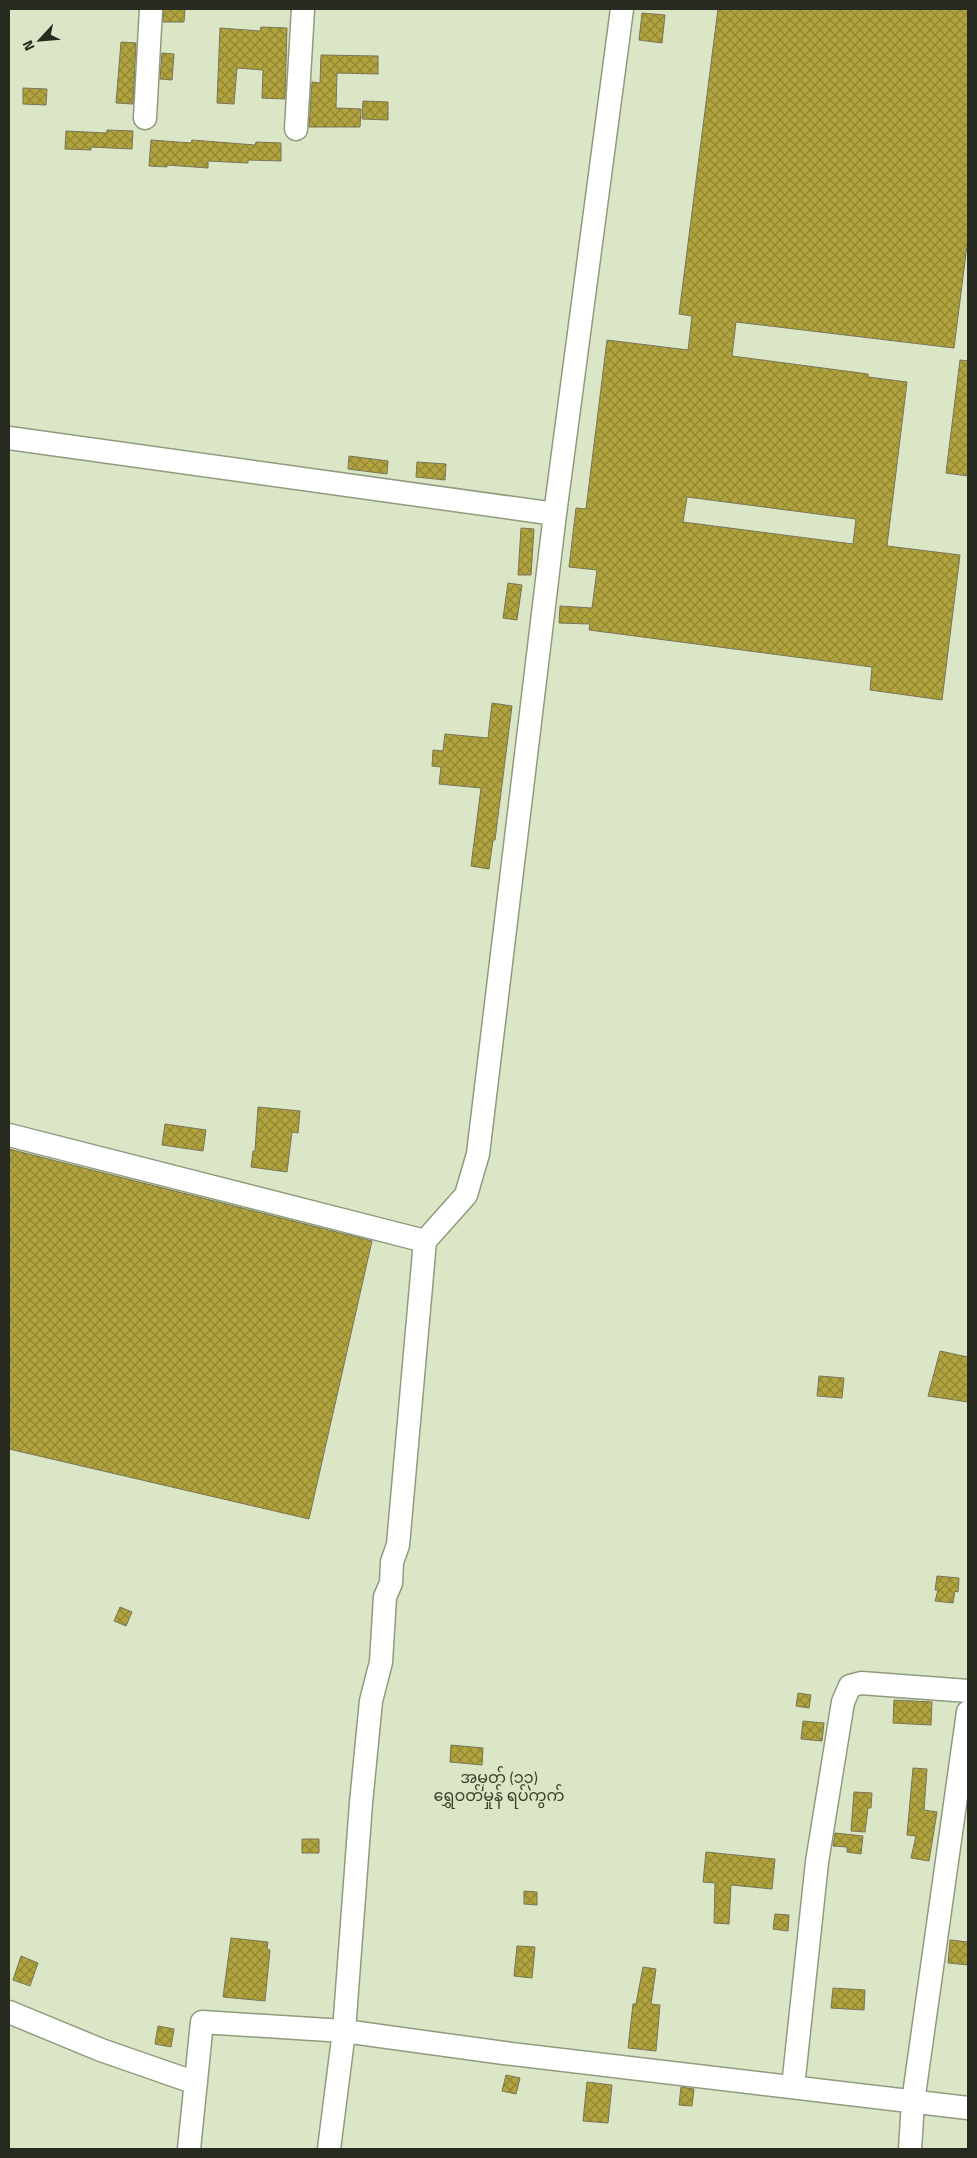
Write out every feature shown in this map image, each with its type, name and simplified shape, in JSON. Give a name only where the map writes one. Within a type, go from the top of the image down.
[{"type":"street","points":[[145,118],[151,9]]},
{"type":"street","points":[[296,129],[303,9]]},
{"type":"street","points":[[329,2149],[344,2031],[361,1803],[371,1701],[381,1662],[385,1597],[391,1583],[392,1562],[398,1545],[425,1241],[466,1195],[478,1154],[554,514],[622,9]]},
{"type":"street","points":[[9,438],[554,514]]},
{"type":"street","points":[[9,1135],[425,1241]]},
{"type":"street","points":[[793,2087],[816,1862],[843,1702],[850,1686],[861,1684],[968,1691]]},
{"type":"street","points":[[910,2149],[913,2102],[961,1820],[968,1712]]},
{"type":"street","points":[[9,2012],[101,2050],[196,2083]]},
{"type":"street","points":[[189,2149],[202,2022],[344,2031],[504,2053],[968,2108]]},
{"type":"building","points":[[164,9],[185,9],[184,22],[163,22]]},
{"type":"building","points":[[718,9],[968,9],[968,238],[954,348],[736,322],[732,356],[868,374],[868,377],[907,382],[887,546],[960,555],[942,700],[870,690],[872,667],[589,630],[590,624],[559,623],[560,606],[592,608],[597,570],[569,567],[576,508],[586,509],[607,340],[688,350],[692,316],[679,314]],"holes":[[[687,497],[856,519],[853,544],[683,522]]]},
{"type":"building","points":[[642,13],[665,15],[662,43],[639,40]]},
{"type":"building","points":[[261,27],[287,28],[285,99],[262,98],[263,70],[237,68],[234,104],[217,103],[220,28],[260,31]]},
{"type":"building","points":[[121,42],[136,43],[133,104],[116,103]]},
{"type":"building","points":[[162,53],[174,54],[172,80],[160,79]]},
{"type":"building","points":[[321,55],[378,56],[378,74],[337,73],[336,108],[361,109],[360,127],[309,127],[312,82],[320,83]]},
{"type":"building","points":[[23,88],[47,89],[46,105],[23,104]]},
{"type":"building","points":[[363,101],[388,102],[388,120],[362,119]]},
{"type":"building","points":[[107,130],[133,131],[132,149],[91,147],[91,150],[65,149],[66,131],[107,133]]},
{"type":"building","points":[[151,140],[191,143],[192,140],[255,145],[256,142],[281,143],[281,161],[248,160],[248,163],[208,161],[208,168],[167,165],[167,167],[149,166]]},
{"type":"building","points":[[960,360],[968,361],[968,476],[946,473]]},
{"type":"building","points":[[349,456],[388,461],[387,474],[348,469]]},
{"type":"building","points":[[417,462],[446,464],[445,480],[416,477]]},
{"type":"building","points":[[521,528],[534,529],[531,575],[518,575]]},
{"type":"building","points":[[508,583],[522,585],[517,620],[503,618]]},
{"type":"building","points":[[492,703],[512,706],[495,840],[493,840],[489,869],[471,866],[481,788],[439,784],[441,767],[432,766],[433,750],[443,751],[445,734],[488,738]]},
{"type":"building","points":[[258,1107],[300,1111],[298,1133],[292,1132],[287,1172],[251,1167],[253,1151],[255,1151]]},
{"type":"building","points":[[165,1124],[206,1130],[203,1151],[162,1145]]},
{"type":"building","points":[[9,1149],[372,1241],[309,1519],[9,1449]]},
{"type":"building","points":[[940,1351],[968,1357],[968,1402],[928,1396]]},
{"type":"building","points":[[819,1376],[844,1378],[842,1398],[817,1396]]},
{"type":"building","points":[[937,1576],[959,1578],[958,1592],[955,1591],[953,1603],[935,1601],[938,1590],[935,1590]]},
{"type":"building","points":[[120,1607],[132,1612],[126,1626],[114,1621]]},
{"type":"building","points":[[798,1693],[811,1695],[809,1708],[796,1706]]},
{"type":"building","points":[[894,1700],[932,1702],[931,1725],[893,1723]]},
{"type":"building","points":[[803,1721],[824,1723],[822,1741],[801,1739]]},
{"type":"building","points":[[451,1745],[483,1748],[482,1765],[450,1762]]},
{"type":"building","points":[[913,1768],[927,1769],[924,1810],[937,1812],[929,1861],[911,1858],[916,1836],[907,1835]]},
{"type":"building","points":[[854,1792],[872,1793],[871,1808],[868,1808],[865,1832],[851,1831]]},
{"type":"building","points":[[835,1833],[863,1836],[861,1854],[847,1852],[847,1847],[833,1846]]},
{"type":"building","points":[[302,1839],[319,1839],[319,1853],[302,1853]]},
{"type":"building","points":[[706,1852],[775,1859],[772,1889],[731,1885],[729,1924],[714,1923],[715,1883],[703,1882]]},
{"type":"building","points":[[524,1891],[537,1892],[537,1905],[524,1904]]},
{"type":"building","points":[[775,1914],[789,1915],[788,1931],[773,1929]]},
{"type":"building","points":[[231,1938],[268,1942],[267,1949],[270,1950],[265,2001],[223,1997]]},
{"type":"building","points":[[950,1940],[968,1942],[968,1965],[948,1963]]},
{"type":"building","points":[[517,1946],[535,1947],[532,1978],[514,1976]]},
{"type":"building","points":[[21,1956],[38,1963],[30,1986],[13,1980]]},
{"type":"building","points":[[643,1967],[656,1969],[651,2004],[660,2005],[656,2051],[628,2048],[633,2004],[636,2004]]},
{"type":"building","points":[[833,1988],[865,1990],[864,2010],[831,2008]]},
{"type":"building","points":[[158,2026],[174,2029],[171,2047],[155,2044]]},
{"type":"building","points":[[506,2075],[520,2078],[516,2094],[502,2091]]},
{"type":"building","points":[[587,2082],[612,2085],[608,2123],[583,2121]]},
{"type":"building","points":[[681,2087],[694,2089],[692,2106],[679,2105]]},
{"type":"district","name":"အမှတ် (၁၃) ရွှေဝတ်မှုန် ရပ်ကွက်","points":[[499,1786]]}]
